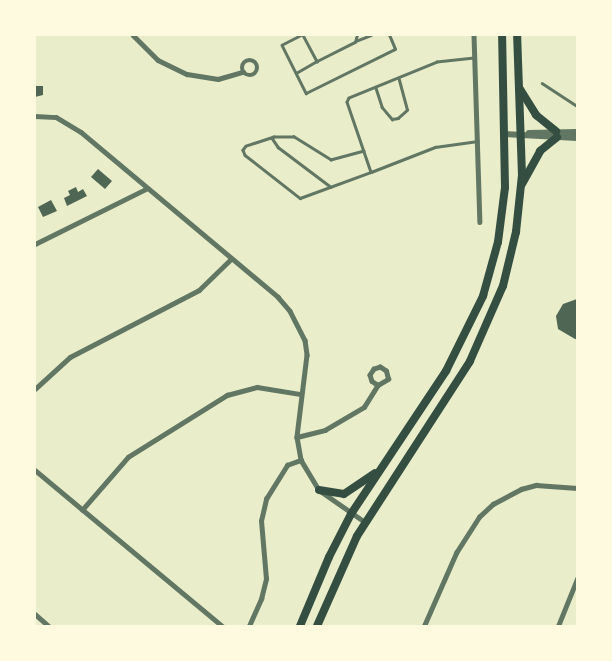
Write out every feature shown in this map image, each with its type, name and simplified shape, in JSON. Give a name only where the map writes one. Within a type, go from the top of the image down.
[{"type":"highway","points":[[300,626],[329,557],[351,514],[446,371],[483,296],[502,215],[505,134],[502,35]]},
{"type":"highway","points":[[317,626],[365,522],[456,385],[483,337],[510,259],[521,185],[522,134],[517,35]]},
{"type":"highway","points":[[519,87],[536,115],[557,134],[540,151],[521,185]]},
{"type":"highway","points":[[320,490],[344,494],[380,469]]},
{"type":"street","points":[[133,35],[158,60],[187,74],[218,79],[243,72]]},
{"type":"street","points":[[474,35],[480,222]]},
{"type":"street","points":[[35,116],[49,115],[71,124],[146,189],[278,297],[298,324],[307,355],[306,377],[300,394],[297,437],[301,460],[320,490],[351,514],[365,522]]},
{"type":"street","points":[[505,134],[577,132]]},
{"type":"street","points":[[557,134],[577,138]]},
{"type":"street","points":[[35,244],[146,189]]},
{"type":"street","points":[[35,389],[70,356],[199,290],[231,259]]},
{"type":"street","points":[[380,367],[386,371],[388,377],[384,384],[378,385],[372,381],[370,375],[380,367]]},
{"type":"street","points":[[297,437],[325,430],[352,415],[370,401],[378,385]]},
{"type":"street","points":[[82,510],[128,457],[227,395],[257,387],[300,394]]},
{"type":"street","points":[[249,626],[261,599],[266,579],[261,521],[266,499],[287,465],[301,460]]},
{"type":"street","points":[[35,470],[222,626]]},
{"type":"street","points":[[424,626],[449,566],[468,532],[486,510],[521,489],[552,484],[577,488]]},
{"type":"street","points":[[558,626],[577,579]]},
{"type":"street","points":[[35,614],[49,626]]},
{"type":"lane","points":[[317,61],[303,35],[282,45],[306,93],[395,49],[389,35]]},
{"type":"lane","points":[[355,42],[357,35]]},
{"type":"lane","points":[[296,73],[371,35]]},
{"type":"lane","points":[[371,172],[347,102],[349,98],[399,80],[438,62],[474,58]]},
{"type":"lane","points":[[376,88],[382,107],[392,119],[398,118],[407,110],[399,80]]},
{"type":"lane","points":[[542,82],[577,106]]},
{"type":"lane","points":[[364,151],[331,160],[294,137],[272,138],[246,146],[245,155],[300,198],[435,147],[478,141]]},
{"type":"lane","points":[[272,138],[278,147],[331,187]]},
{"type":"building","points":[[35,86],[43,86],[43,95],[35,97]]},
{"type":"building","points":[[98,169],[112,181],[105,189],[91,177]]},
{"type":"building","points":[[76,187],[78,192],[83,189],[87,196],[67,206],[64,198],[70,195],[68,191]]},
{"type":"building","points":[[51,200],[57,211],[43,217],[38,207]]},
{"type":"building","points":[[577,299],[577,339],[575,339],[558,329],[556,316],[563,304]]}]
